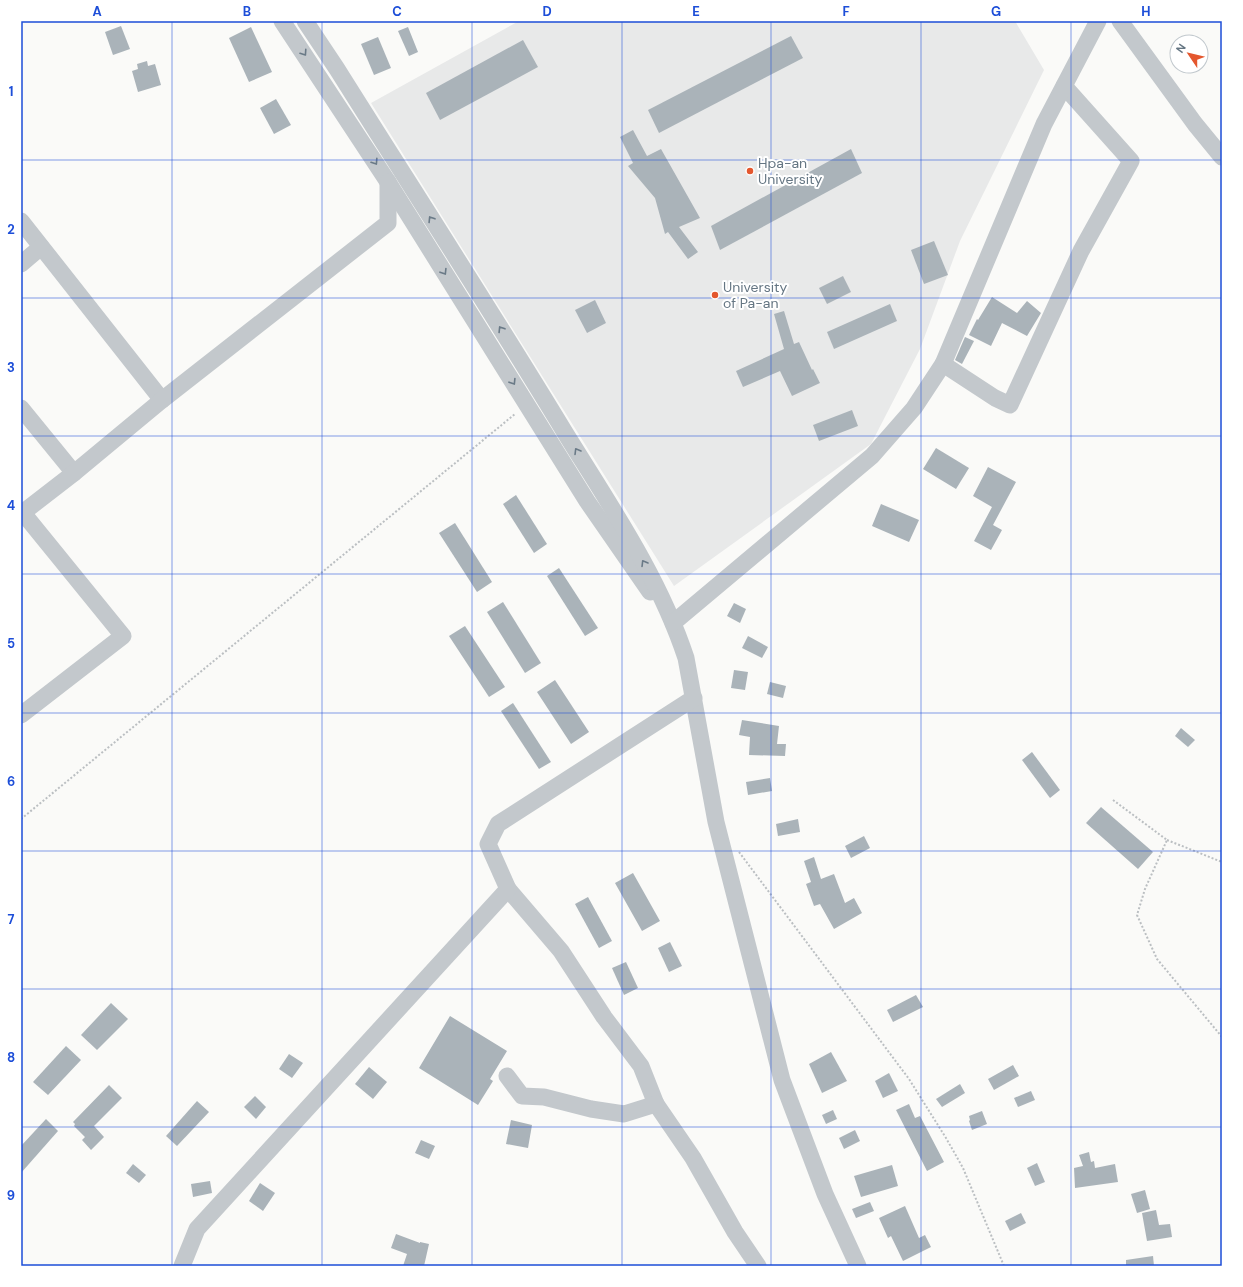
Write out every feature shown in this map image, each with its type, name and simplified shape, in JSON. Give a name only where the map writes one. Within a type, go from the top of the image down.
[{"type":"street","points":[[282,21],[388,182],[588,501],[673,623]]},
{"type":"street","points":[[305,21],[337,69],[602,492],[649,572],[673,623],[686,658],[716,822],[782,1080],[824,1194],[858,1266]]},
{"type":"street","points":[[673,623],[872,456],[914,408],[943,364],[1044,124],[1098,21]]},
{"type":"street","points":[[1120,21],[1191,118],[1222,157]]},
{"type":"street","points":[[321,79],[337,69]]},
{"type":"street","points":[[943,364],[995,398],[1010,405],[1080,251],[1131,161],[1064,86]]},
{"type":"street","points":[[388,182],[402,173]]},
{"type":"street","points":[[21,715],[123,636],[22,514],[162,400],[388,224],[388,182]]},
{"type":"street","points":[[21,221],[162,400]]},
{"type":"street","points":[[21,264],[42,247]]},
{"type":"street","points":[[466,306],[481,298]]},
{"type":"street","points":[[21,408],[74,473]]},
{"type":"street","points":[[588,501],[602,492]]},
{"type":"street","points":[[694,698],[498,824],[488,844],[508,889],[561,952],[604,1017],[641,1066],[656,1104],[693,1158],[735,1232],[758,1266]]},
{"type":"street","points":[[182,1266],[197,1229],[508,889]]},
{"type":"street","points":[[507,1076],[522,1096],[544,1097],[591,1109],[624,1114],[656,1104]]},
{"type":"path","points":[[21,819],[527,405]]},
{"type":"path","points":[[1113,800],[1167,840],[1222,862]]},
{"type":"path","points":[[1167,840],[1145,889],[1137,915],[1157,959],[1222,1037]]},
{"type":"path","points":[[735,846],[909,1079],[963,1168],[1004,1266]]},
{"type":"shaded area","name":"University of Pa-an","points":[[519,21],[1015,21],[1044,70],[960,241],[920,349],[871,444],[674,586],[371,103]]},
{"type":"building","points":[[121,26],[130,49],[113,55],[105,32]]},
{"type":"building","points":[[251,27],[272,72],[249,82],[229,38]]},
{"type":"building","points":[[408,27],[418,52],[409,56],[398,31]]},
{"type":"building","points":[[791,36],[803,58],[659,133],[648,110]]},
{"type":"building","points":[[378,37],[391,68],[374,75],[361,44]]},
{"type":"building","points":[[523,40],[538,67],[440,120],[426,93]]},
{"type":"building","points":[[147,61],[148,66],[155,64],[161,85],[138,92],[132,71],[138,69],[137,64]]},
{"type":"building","points":[[276,99],[291,125],[274,134],[260,108]]},
{"type":"building","points":[[633,130],[647,156],[661,149],[700,218],[679,227],[698,252],[688,259],[668,232],[665,234],[655,198],[628,166],[633,163],[620,137]]},
{"type":"building","points":[[851,149],[862,173],[720,250],[711,226]]},
{"type":"building","points":[[934,241],[948,275],[924,284],[911,250]]},
{"type":"building","points":[[843,276],[851,292],[827,304],[819,288]]},
{"type":"building","points":[[992,297],[1017,313],[1027,301],[1041,313],[1027,336],[1002,323],[991,346],[969,335],[977,319],[978,320]]},
{"type":"building","points":[[595,300],[606,323],[587,333],[575,310]]},
{"type":"building","points":[[890,304],[897,321],[834,349],[827,332]]},
{"type":"building","points":[[784,311],[794,344],[799,342],[820,383],[792,396],[780,371],[743,387],[736,371],[784,349],[774,314]]},
{"type":"building","points":[[965,337],[974,341],[962,364],[955,360]]},
{"type":"building","points":[[852,410],[858,426],[819,441],[813,425]]},
{"type":"building","points":[[936,448],[969,468],[956,489],[923,469]]},
{"type":"building","points":[[988,467],[1016,482],[993,525],[1002,530],[991,550],[974,541],[992,507],[973,496]]},
{"type":"building","points":[[516,495],[547,544],[534,553],[503,504]]},
{"type":"building","points":[[881,504],[919,520],[909,542],[872,526]]},
{"type":"building","points":[[455,523],[492,582],[477,592],[439,533]]},
{"type":"building","points":[[559,568],[598,628],[585,636],[547,576]]},
{"type":"building","points":[[503,602],[541,663],[525,673],[487,612]]},
{"type":"building","points":[[734,603],[746,609],[740,623],[727,616]]},
{"type":"building","points":[[465,626],[505,687],[489,697],[449,636]]},
{"type":"building","points":[[748,636],[768,647],[762,658],[742,648]]},
{"type":"building","points":[[734,670],[748,672],[745,690],[731,688]]},
{"type":"building","points":[[555,680],[589,732],[571,744],[537,692]]},
{"type":"building","points":[[770,682],[786,686],[783,698],[767,694]]},
{"type":"building","points":[[513,703],[551,762],[539,769],[501,711]]},
{"type":"building","points":[[742,720],[779,726],[777,744],[786,744],[785,756],[749,755],[750,737],[739,735]]},
{"type":"building","points":[[1181,728],[1195,740],[1188,747],[1175,736]]},
{"type":"building","points":[[1032,752],[1060,790],[1050,798],[1022,760]]},
{"type":"building","points":[[770,778],[772,791],[748,795],[746,782]]},
{"type":"building","points":[[1101,807],[1153,852],[1138,869],[1086,823]]},
{"type":"building","points":[[798,819],[800,832],[778,836],[776,824]]},
{"type":"building","points":[[864,836],[870,848],[851,858],[845,846]]},
{"type":"building","points":[[814,857],[821,879],[834,874],[845,903],[854,898],[862,913],[834,929],[820,904],[814,906],[806,884],[811,882],[804,861]]},
{"type":"building","points":[[633,873],[660,921],[642,931],[615,883]]},
{"type":"building","points":[[588,897],[612,941],[599,948],[575,904]]},
{"type":"building","points":[[670,942],[682,966],[669,972],[658,948]]},
{"type":"building","points":[[626,962],[638,988],[624,995],[612,968]]},
{"type":"building","points":[[916,995],[923,1007],[893,1022],[887,1010]]},
{"type":"building","points":[[111,1003],[128,1019],[97,1050],[81,1035]]},
{"type":"building","points":[[450,1016],[507,1051],[490,1079],[493,1081],[478,1105],[419,1068]]},
{"type":"building","points":[[66,1046],[81,1060],[48,1095],[33,1082]]},
{"type":"building","points":[[831,1052],[847,1081],[822,1093],[809,1064]]},
{"type":"building","points":[[289,1054],[303,1063],[292,1078],[279,1069]]},
{"type":"building","points":[[1013,1065],[1019,1076],[994,1090],[988,1079]]},
{"type":"building","points":[[369,1067],[387,1082],[373,1099],[355,1084]]},
{"type":"building","points":[[889,1073],[898,1091],[883,1098],[875,1081]]},
{"type":"building","points":[[960,1084],[965,1093],[942,1107],[936,1099]]},
{"type":"building","points":[[109,1085],[122,1098],[94,1126],[104,1137],[91,1150],[82,1140],[85,1137],[74,1126],[75,1124],[73,1122]]},
{"type":"building","points":[[1031,1091],[1035,1100],[1018,1107],[1014,1098]]},
{"type":"building","points":[[255,1096],[266,1107],[256,1119],[244,1107]]},
{"type":"building","points":[[197,1101],[209,1112],[177,1146],[166,1136]]},
{"type":"building","points":[[909,1104],[915,1118],[920,1116],[944,1162],[927,1171],[896,1110]]},
{"type":"building","points":[[833,1110],[837,1119],[826,1124],[822,1115]]},
{"type":"building","points":[[982,1111],[987,1124],[972,1130],[969,1116]]},
{"type":"building","points":[[46,1119],[58,1131],[21,1173],[21,1146]]},
{"type":"building","points":[[511,1120],[532,1125],[528,1148],[506,1144]]},
{"type":"building","points":[[855,1130],[860,1141],[844,1149],[839,1138]]},
{"type":"building","points":[[421,1140],[435,1146],[429,1159],[415,1153]]},
{"type":"building","points":[[1089,1152],[1091,1162],[1094,1161],[1095,1168],[1115,1164],[1118,1182],[1075,1188],[1074,1168],[1083,1166],[1079,1155]]},
{"type":"building","points":[[1037,1163],[1045,1182],[1035,1186],[1027,1168]]},
{"type":"building","points":[[133,1164],[146,1175],[139,1183],[126,1173]]},
{"type":"building","points":[[892,1165],[898,1186],[861,1197],[854,1176]]},
{"type":"building","points":[[210,1181],[212,1193],[193,1197],[191,1184]]},
{"type":"building","points":[[260,1183],[275,1193],[263,1211],[249,1201]]},
{"type":"building","points":[[1145,1190],[1150,1209],[1137,1213],[1131,1194]]},
{"type":"building","points":[[870,1202],[874,1211],[856,1218],[852,1209]]},
{"type":"building","points":[[905,1206],[919,1238],[925,1235],[931,1247],[903,1261],[891,1236],[888,1238],[879,1218]]},
{"type":"building","points":[[1156,1210],[1159,1225],[1170,1224],[1172,1237],[1147,1241],[1142,1213]]},
{"type":"building","points":[[1021,1213],[1026,1223],[1010,1231],[1005,1221]]},
{"type":"building","points":[[396,1234],[420,1243],[429,1244],[424,1266],[403,1266],[407,1254],[391,1248]]},
{"type":"building","points":[[1153,1256],[1154,1266],[1126,1266],[1126,1260]]},
{"type":"place","name":"Hpa-an University","points":[[750,171]]},
{"type":"place","name":"University of Pa-an","points":[[715,295]]}]
